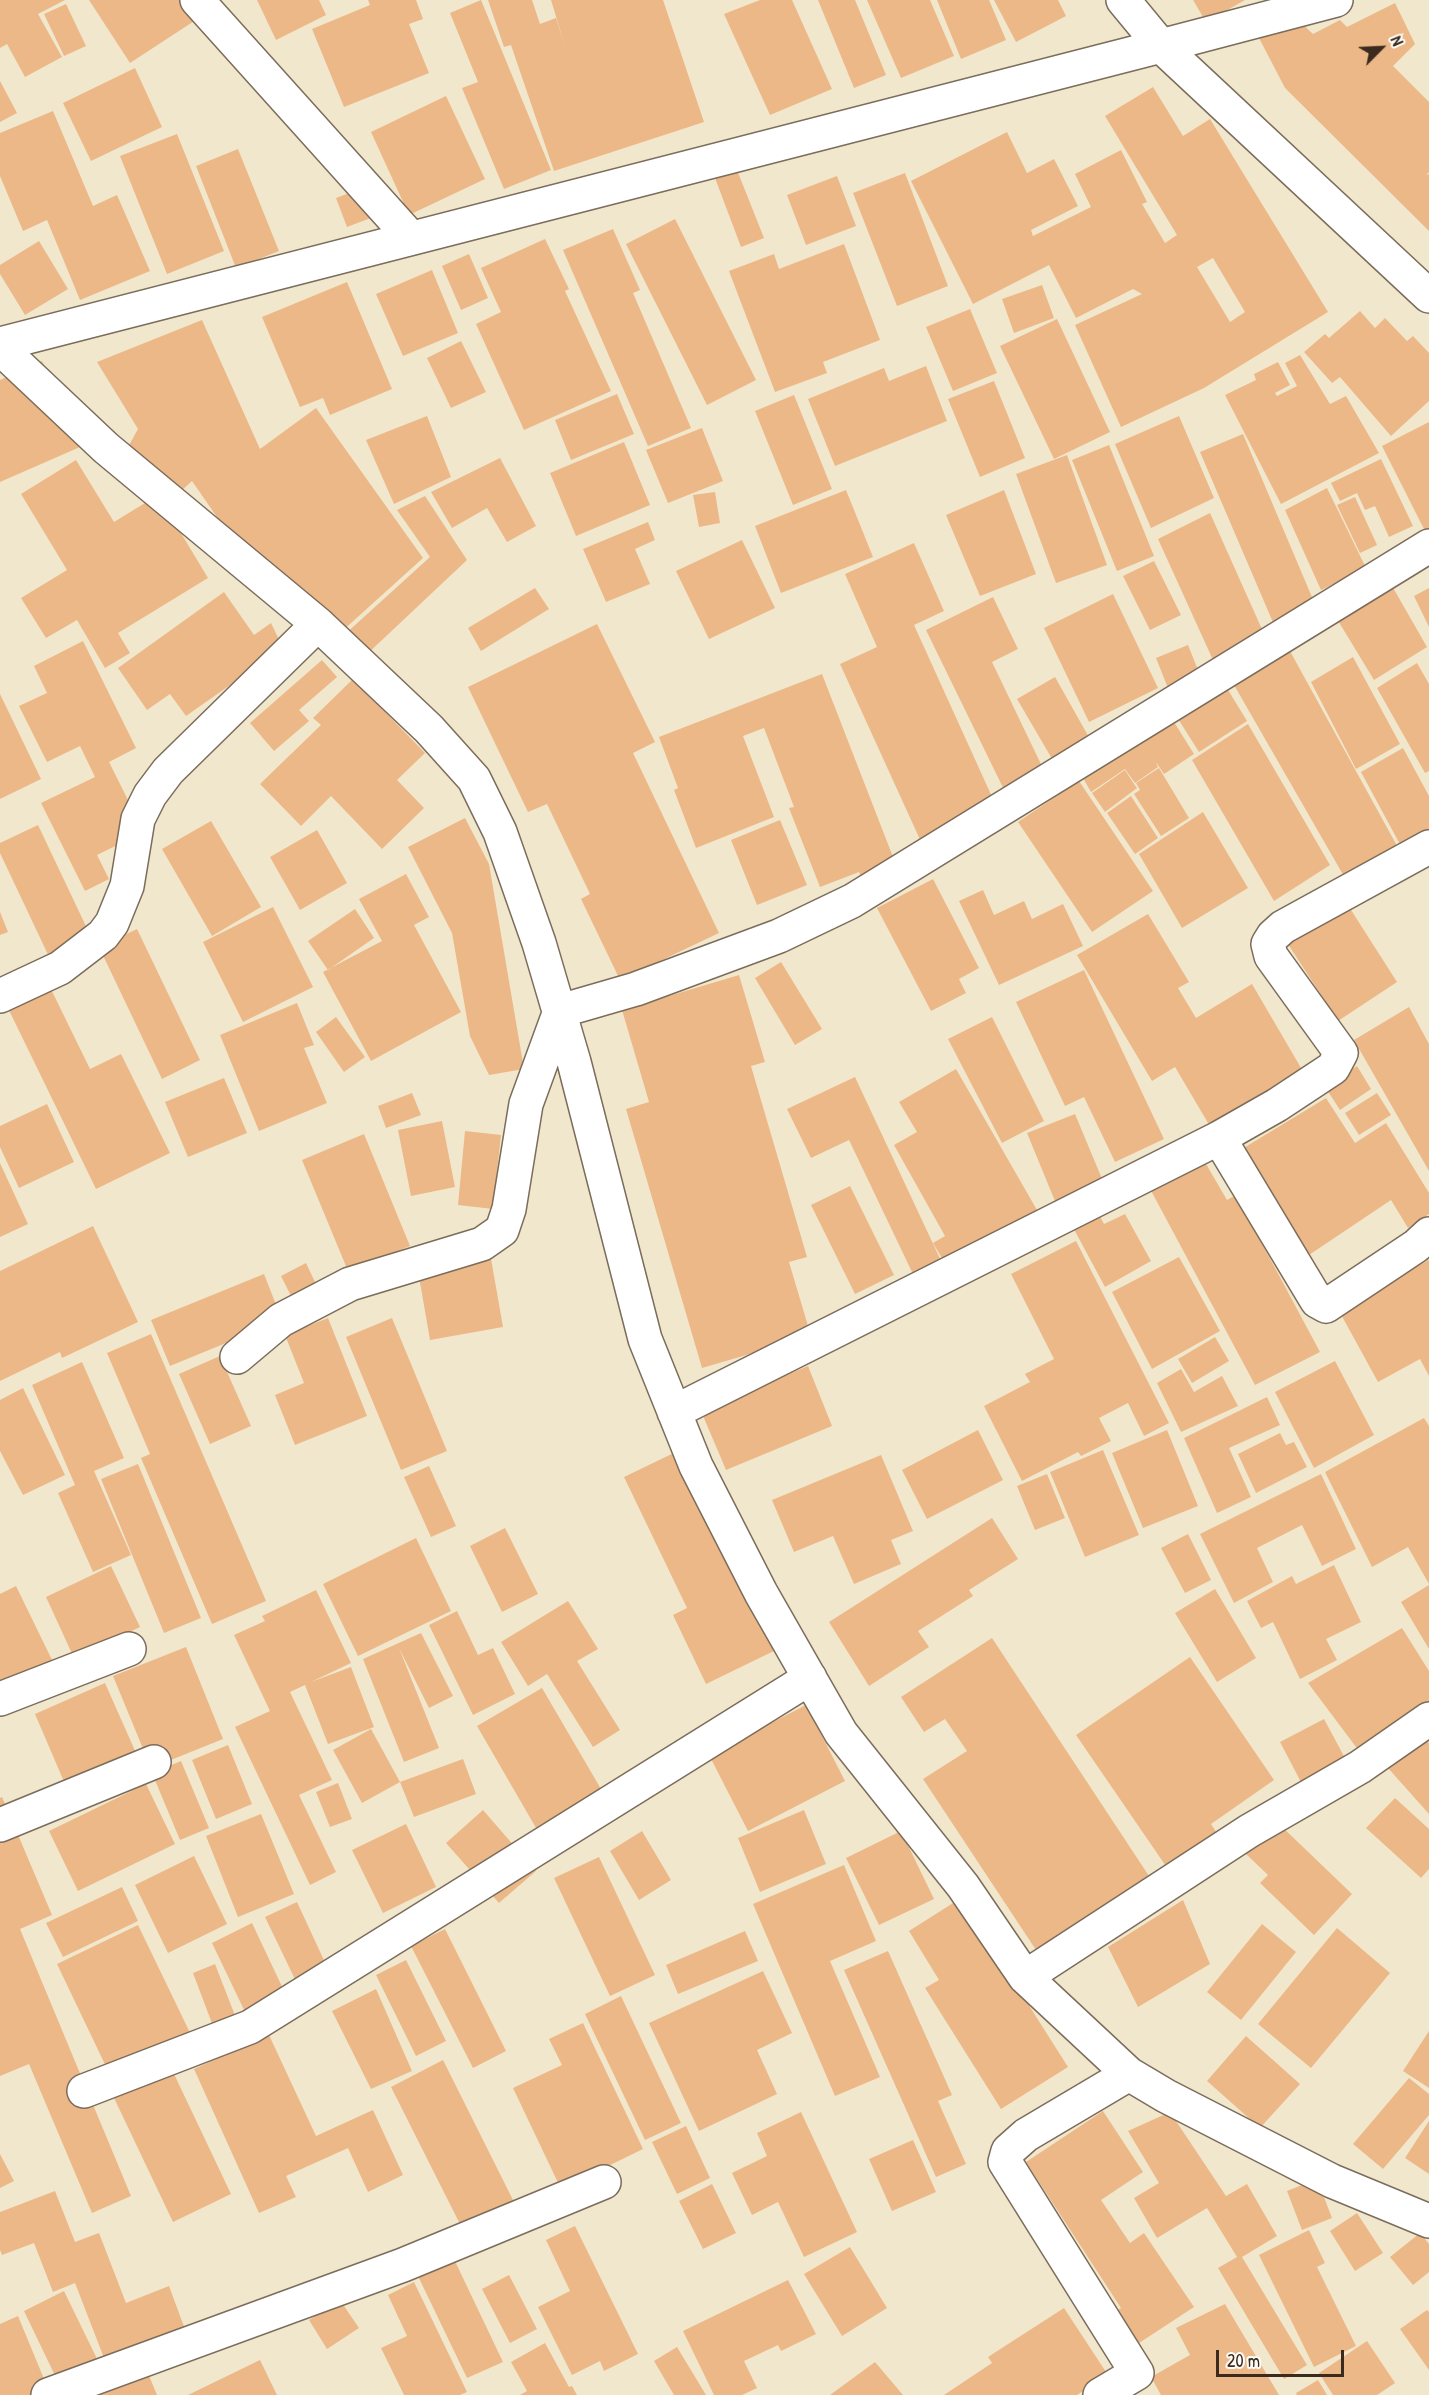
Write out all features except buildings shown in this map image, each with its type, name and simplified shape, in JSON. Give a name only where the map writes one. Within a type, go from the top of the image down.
[{"type":"street","points":[[197,0],[411,238]]},
{"type":"street","points":[[1122,0],[1161,46],[1429,296]]},
{"type":"street","points":[[0,346],[1336,0]]},
{"type":"street","points":[[0,346],[106,448],[318,624],[429,729],[474,778],[500,832],[560,1011],[645,1339],[696,1466],[739,1551],[841,1733],[963,1886],[1025,1977],[1129,2074],[1166,2096],[1332,2181],[1429,2222]]},
{"type":"street","points":[[560,1011],[636,990],[779,936],[852,901],[1429,546]]},
{"type":"street","points":[[0,996],[60,968],[103,935],[112,922],[127,886],[138,819],[150,795],[168,771],[318,624]]},
{"type":"street","points":[[674,1412],[1219,1138],[1277,1105],[1333,1068],[1341,1053],[1271,956],[1268,944],[1283,927],[1429,847]]},
{"type":"street","points":[[237,1357],[281,1320],[350,1284],[408,1264],[482,1244],[502,1230],[508,1209],[526,1104],[560,1011]]},
{"type":"street","points":[[1219,1138],[1311,1292],[1317,1301],[1326,1306],[1416,1246],[1429,1234]]},
{"type":"street","points":[[0,1699],[129,1649]]},
{"type":"street","points":[[84,2091],[250,2027],[810,1678]]},
{"type":"street","points":[[1025,1977],[1249,1831],[1360,1767],[1429,1719]]},
{"type":"street","points":[[0,1825],[154,1762]]},
{"type":"street","points":[[1100,2395],[1137,2373],[1005,2162],[1008,2151],[1026,2135],[1129,2074]]},
{"type":"street","points":[[48,2395],[403,2265],[604,2182]]}]
